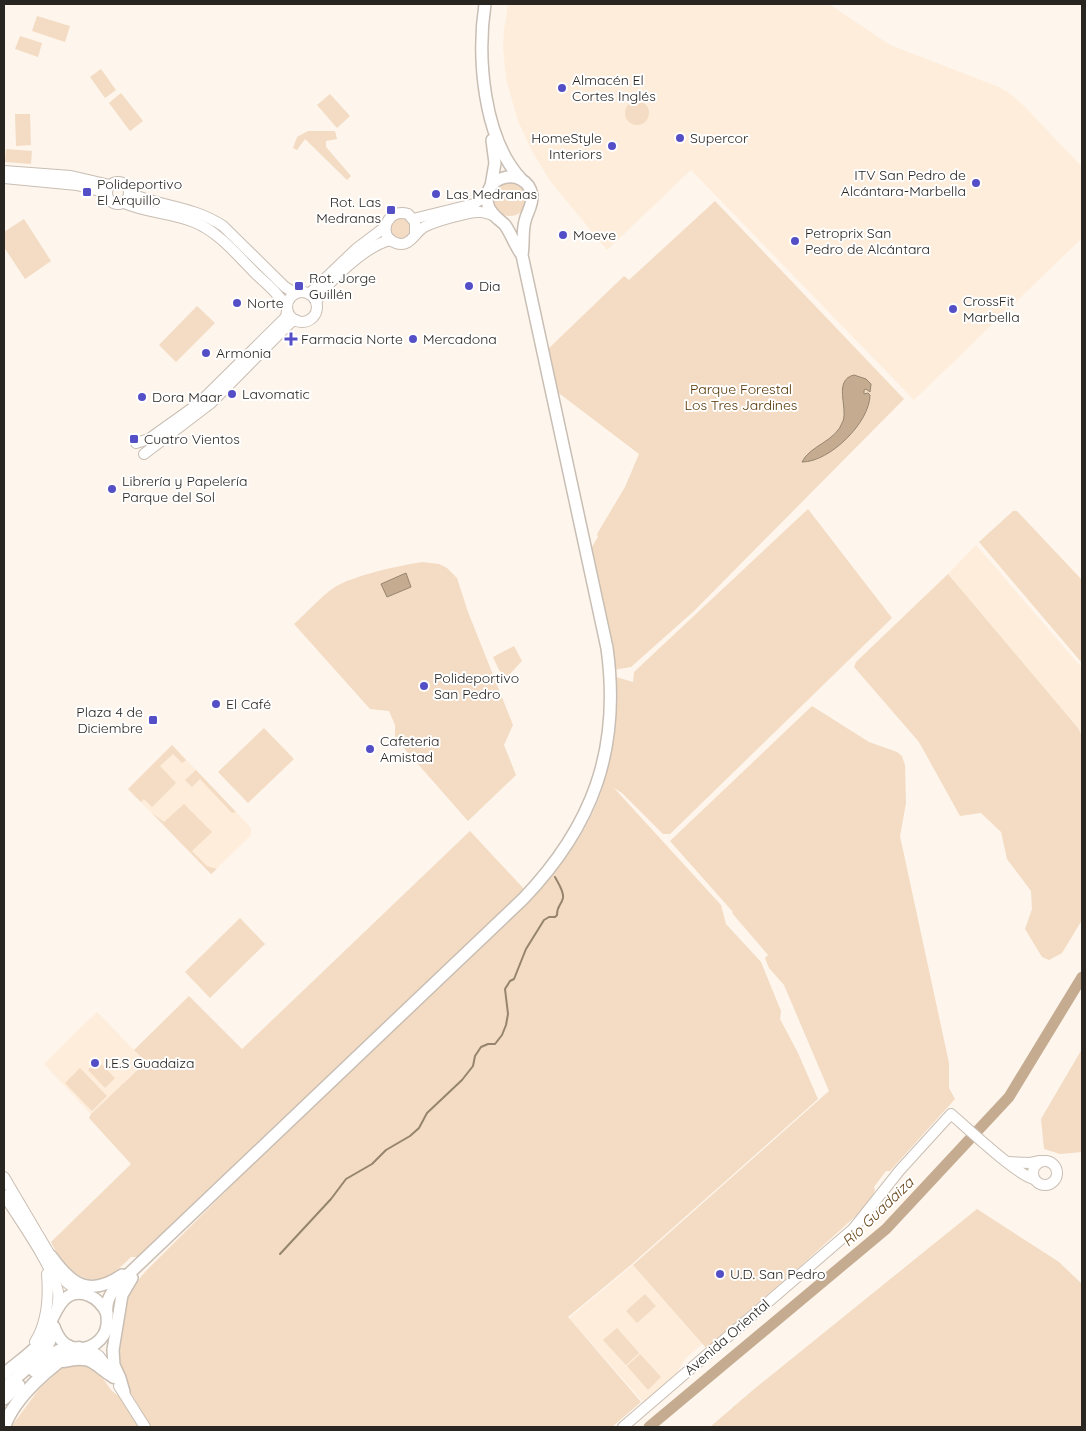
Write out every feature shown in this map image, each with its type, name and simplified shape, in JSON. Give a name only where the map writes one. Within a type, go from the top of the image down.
[{"type":"highway","points":[[4,1427],[15,1405],[57,1363],[78,1347]]},
{"type":"highway","points":[[57,1363],[74,1359],[90,1360],[97,1363],[114,1377]]},
{"type":"main road","points":[[485,4],[482,57],[493,131],[507,162],[528,185],[532,194],[532,203],[524,222],[522,255]]},
{"type":"main road","points":[[4,1399],[59,1349],[95,1344],[101,1339],[108,1324],[108,1301],[115,1288],[532,890],[564,849],[593,797],[604,761],[610,724],[612,701],[611,673],[602,620],[522,255],[510,232],[496,217],[488,204],[495,162],[491,137],[493,131]]},
{"type":"main road","points":[[490,188],[498,179],[507,176],[521,179]]},
{"type":"main road","points":[[496,217],[512,221],[521,218],[528,212]]},
{"type":"main road","points":[[48,1260],[77,1283],[86,1285],[110,1282],[139,1265]]},
{"type":"main road","points":[[124,1392],[114,1361],[113,1350],[122,1294],[139,1265]]},
{"type":"main road","points":[[4,1374],[39,1344],[66,1298],[72,1295],[102,1294],[115,1288]]},
{"type":"main road","points":[[86,1295],[101,1304],[107,1314]]},
{"type":"main road","points":[[55,1317],[61,1341],[78,1347]]},
{"type":"main road","points":[[4,1388],[45,1349],[53,1336],[55,1317]]},
{"type":"street","points":[[4,171],[71,176],[109,189]]},
{"type":"street","points":[[4,178],[109,189]]},
{"type":"street","points":[[114,183],[121,183],[125,185],[129,193],[128,198],[120,204],[111,202],[109,189],[114,183]]},
{"type":"street","points":[[414,219],[474,204],[490,188]]},
{"type":"street","points":[[129,193],[156,202],[188,209],[214,220],[223,226],[286,287],[295,293]]},
{"type":"street","points":[[124,202],[146,211],[188,220],[206,228],[226,244],[282,299],[287,309],[291,317],[296,320],[304,321],[311,318],[316,309],[312,298],[302,292],[295,293],[288,300],[287,309],[286,317],[198,404],[149,439],[136,443]]},
{"type":"street","points":[[416,234],[414,219],[408,214],[397,213],[390,217],[386,227],[386,234],[391,240],[398,243],[412,240],[416,234],[428,225],[476,212],[485,212],[496,217]]},
{"type":"street","points":[[312,298],[349,255],[386,227]]},
{"type":"street","points":[[312,298],[323,291],[357,258],[373,247],[391,240]]},
{"type":"street","points":[[144,454],[211,403],[291,322],[296,320]]},
{"type":"street","name":"Avenida Oriental","points":[[624,1427],[852,1229],[900,1170],[951,1114],[1008,1162]]},
{"type":"street","points":[[1045,1160],[1052,1163],[1057,1170],[1056,1177],[1053,1182],[1046,1185],[1039,1184],[1008,1162],[1030,1163],[1045,1160]]},
{"type":"street","points":[[1034,1179],[1033,1169],[1040,1161]]},
{"type":"street","points":[[4,1177],[48,1260],[57,1290],[55,1317]]},
{"type":"street","points":[[4,1195],[48,1260],[66,1282],[86,1295]]},
{"type":"street","points":[[22,1358],[36,1340],[42,1328],[49,1291],[48,1260]]},
{"type":"street","points":[[101,1339],[107,1365],[145,1427]]},
{"type":"street","points":[[78,1347],[107,1365]]},
{"type":"shaded area","points":[[508,4],[829,4],[890,45],[999,87],[1024,106],[1082,167],[1082,238],[914,400],[691,170],[607,250],[550,181],[532,151],[518,121],[506,79],[503,47]]},
{"type":"shaded area","points":[[854,375],[866,379],[871,384],[870,392],[866,389],[864,390],[864,394],[868,393],[870,395],[863,417],[856,428],[836,448],[813,460],[802,462],[811,451],[829,439],[840,428],[844,415],[842,395],[844,382]]},
{"type":"shaded area","points":[[976,545],[1082,668],[1082,736],[1078,728],[948,574]]},
{"type":"shaded area","points":[[406,573],[411,587],[387,597],[381,584]]},
{"type":"shaded area","points":[[172,745],[251,828],[251,835],[211,874],[128,789]]},
{"type":"shaded area","name":"I.E.S Guadaiza","points":[[97,1012],[146,1062],[91,1114],[44,1064]]},
{"type":"shaded area","points":[[633,1265],[702,1344],[685,1359],[677,1373],[644,1403],[569,1318]]},
{"type":"green space","points":[[37,16],[70,26],[65,42],[32,31]]},
{"type":"green space","points":[[20,36],[42,43],[38,57],[15,49]]},
{"type":"green space","points":[[101,69],[116,90],[105,98],[90,77]]},
{"type":"green space","points":[[121,93],[143,121],[130,131],[109,103]]},
{"type":"green space","points":[[330,94],[350,116],[337,128],[317,105]]},
{"type":"green space","points":[[637,101],[642,102],[648,108],[648,118],[642,124],[637,125],[632,124],[626,118],[625,113],[626,108],[632,102]]},
{"type":"green space","points":[[15,114],[30,114],[31,145],[16,146]]},
{"type":"green space","points":[[308,131],[335,131],[337,139],[326,141],[326,147],[351,176],[347,180],[305,139],[297,150],[293,148],[297,137]]},
{"type":"green space","points":[[6,149],[32,151],[31,164],[5,162]]},
{"type":"green space","points":[[510,182],[517,183],[522,187],[526,192],[526,206],[522,211],[517,215],[510,216],[503,215],[498,211],[494,206],[493,199],[494,192],[498,187],[503,183]]},
{"type":"green space","name":"Parque Forestal Los Tres Jardines","points":[[715,201],[904,399],[695,610],[631,667],[613,670],[590,550],[598,537],[597,534],[625,487],[639,454],[556,391],[547,350],[624,276],[629,280]]},
{"type":"green space","points":[[401,217],[409,220],[412,228],[409,236],[401,239],[393,236],[390,228],[393,220]]},
{"type":"green space","points":[[24,219],[51,261],[25,279],[4,247],[4,232]]},
{"type":"green space","points":[[197,306],[215,323],[176,362],[159,345]]},
{"type":"green space","points":[[808,509],[892,618],[670,834],[663,834],[622,793],[614,788],[721,905],[726,924],[761,962],[781,1011],[780,1019],[798,1053],[818,1099],[632,1264],[568,1317],[641,1402],[612,1427],[151,1427],[129,1390],[119,1365],[119,1343],[129,1292],[145,1272],[238,1179],[540,890],[560,866],[577,840],[593,813],[599,798],[605,778],[611,737],[616,677],[633,682],[634,672]]},
{"type":"green space","points":[[1013,511],[1017,511],[1082,580],[1082,663],[979,542]]},
{"type":"green space","name":"Polideportivo San Pedro","points":[[422,562],[439,564],[447,568],[457,578],[468,612],[513,725],[504,745],[516,775],[468,821],[395,738],[395,725],[389,711],[370,709],[294,624],[325,595],[343,583],[377,572]]},
{"type":"green space","points":[[948,574],[1078,728],[1082,736],[1082,920],[1062,953],[1049,960],[1042,957],[1025,929],[1032,909],[1031,891],[1007,859],[1001,832],[981,813],[960,816],[919,742],[854,667],[856,662]]},
{"type":"green space","points":[[514,646],[522,661],[507,677],[499,670],[493,657]]},
{"type":"green space","points":[[812,706],[869,742],[897,752],[902,756],[905,765],[906,803],[900,836],[949,1063],[949,1088],[955,1099],[890,1171],[886,1171],[874,1187],[875,1190],[869,1204],[706,1348],[633,1265],[829,1091],[784,985],[769,968],[765,958],[768,955],[670,841]]},
{"type":"green space","points":[[264,728],[294,759],[248,803],[218,772]]},
{"type":"green space","points":[[172,745],[186,760],[182,763],[173,754],[160,766],[176,783],[152,807],[144,799],[141,802],[128,789]]},
{"type":"green space","points":[[196,770],[236,812],[232,813],[200,779],[192,787],[185,780]]},
{"type":"green space","points":[[184,804],[212,832],[192,851],[207,866],[217,869],[211,874],[152,813],[164,822]]},
{"type":"green space","points":[[470,831],[525,890],[140,1257],[131,1257],[113,1273],[100,1279],[91,1280],[83,1277],[67,1266],[51,1242],[131,1164],[89,1118],[146,1062],[134,1050],[189,996],[242,1049]]},
{"type":"green space","points":[[240,918],[265,944],[210,998],[185,972]]},
{"type":"green space","points":[[1082,1049],[1082,1152],[1060,1154],[1044,1149],[1041,1119]]},
{"type":"green space","points":[[97,1060],[115,1078],[105,1088],[88,1070]]},
{"type":"green space","points":[[80,1068],[107,1096],[92,1111],[65,1083]]},
{"type":"green space","points":[[977,1209],[1059,1262],[1082,1284],[1082,1427],[710,1427],[753,1390]]},
{"type":"green space","points":[[645,1294],[656,1306],[637,1323],[626,1311]]},
{"type":"green space","points":[[617,1328],[639,1353],[626,1365],[603,1340]]},
{"type":"green space","points":[[640,1354],[661,1377],[648,1390],[627,1366]]},
{"type":"green space","points":[[81,1363],[97,1370],[111,1390],[125,1402],[140,1427],[11,1427],[39,1389],[63,1367]]},
{"type":"waterway","points":[[280,1254],[331,1199],[346,1179],[372,1164],[386,1150],[410,1136],[419,1128],[427,1113],[462,1080],[473,1066],[475,1056],[481,1047],[495,1044],[502,1035],[508,1014],[505,989],[510,981],[514,979],[526,949],[544,920],[557,915],[562,901],[563,893],[555,877]]},
{"type":"waterway","name":"Rio Guadaiza","points":[[649,1427],[886,1229],[1009,1097],[1082,977]]},
{"type":"place","name":"Almacén El Cortes Inglés","points":[[562,88]]},
{"type":"place","name":"Supercor","points":[[680,138]]},
{"type":"place","name":"HomeStyle Interiors","points":[[612,146]]},
{"type":"place","name":"ITV San Pedro de Alcántara-Marbella","points":[[976,183]]},
{"type":"place","name":"Polideportivo El Arquillo","points":[[87,192]]},
{"type":"place","name":"Las Medranas","points":[[436,194]]},
{"type":"place","name":"Rot. Las Medranas","points":[[391,210]]},
{"type":"place","name":"Moeve","points":[[563,235]]},
{"type":"place","name":"Petroprix San Pedro de Alcántara","points":[[795,241]]},
{"type":"place","name":"Rot. Jorge Guillén","points":[[299,286]]},
{"type":"place","name":"Dia","points":[[469,286]]},
{"type":"place","name":"Norte","points":[[237,303]]},
{"type":"place","name":"CrossFit Marbella","points":[[953,309]]},
{"type":"place","name":"Farmacia Norte","points":[[291,339]]},
{"type":"place","name":"Mercadona","points":[[413,339]]},
{"type":"place","name":"Armonia","points":[[206,353]]},
{"type":"place","name":"Lavomatic","points":[[232,394]]},
{"type":"place","name":"Dora Maar","points":[[142,397]]},
{"type":"place","name":"Cuatro Vientos","points":[[134,439]]},
{"type":"place","name":"Librería y Papelería Parque del Sol","points":[[112,489]]},
{"type":"place","name":"Polideportivo San Pedro","points":[[424,686]]},
{"type":"place","name":"El Café","points":[[216,704]]},
{"type":"place","name":"Plaza 4 de Diciembre","points":[[153,720]]},
{"type":"place","name":"Cafeteria Amistad","points":[[370,749]]},
{"type":"place","name":"I.E.S Guadaiza","points":[[95,1063]]},
{"type":"place","name":"U.D. San Pedro","points":[[720,1274]]}]
